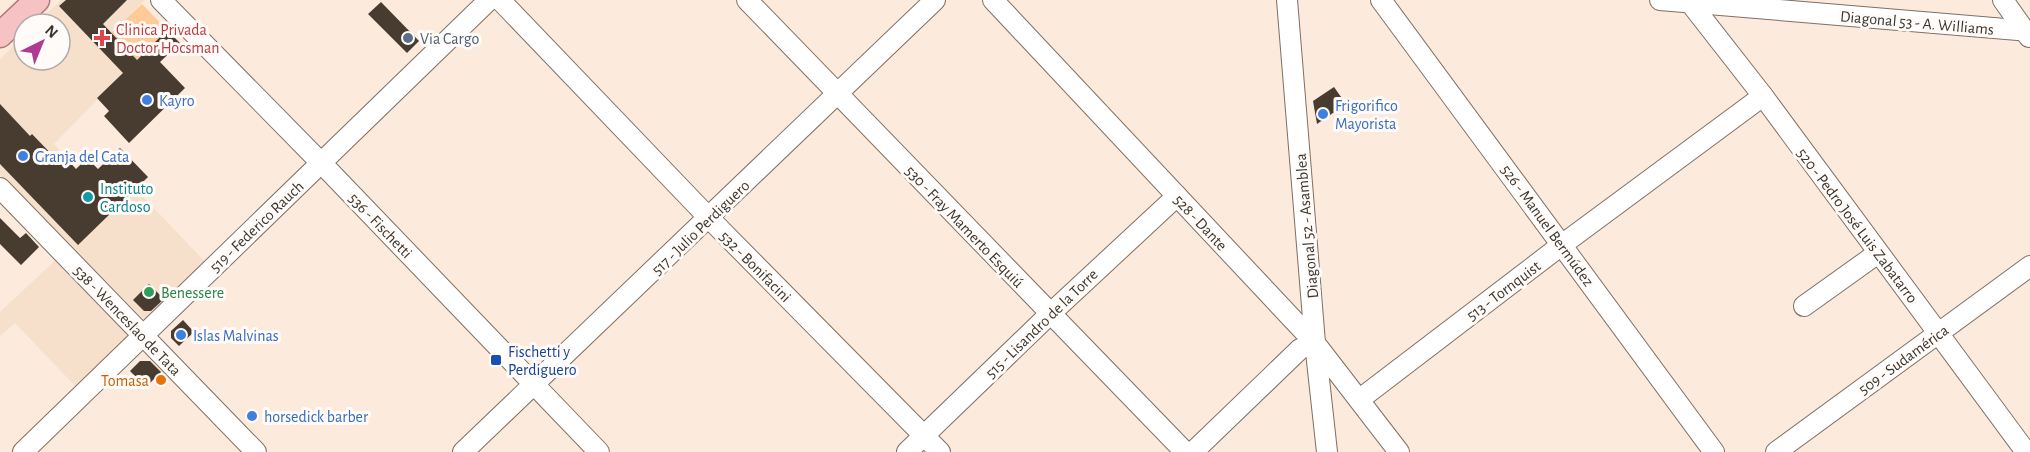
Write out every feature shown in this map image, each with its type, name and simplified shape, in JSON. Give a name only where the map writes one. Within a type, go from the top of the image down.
[{"type":"main road","points":[[0,35],[37,0]]},
{"type":"street","name":"536 - Fischetti","points":[[161,0],[535,383],[599,452]]},
{"type":"street","name":"519 - Federico Rauch","points":[[23,452],[489,0]]},
{"type":"street","name":"532 - Bonifacini","points":[[500,0],[709,218],[940,452]]},
{"type":"street","name":"530 - Fray Mamerto Esquiú","points":[[747,0],[1185,452]]},
{"type":"street","name":"517 - Julio Perdiguero","points":[[464,452],[935,0]]},
{"type":"street","name":"528 - Dante","points":[[993,0],[1315,343],[1399,452]]},
{"type":"street","name":"Diagonal 52 - Asamblea","points":[[1287,0],[1315,343],[1327,452]]},
{"type":"street","name":"526 - Manuel Bermúdez","points":[[1381,0],[1563,244],[1714,452]]},
{"type":"street","name":"Diagonal 53 - A. Williams","points":[[1660,0],[2028,33]]},
{"type":"street","points":[[2003,0],[2028,33]]},
{"type":"street","name":"520 - Pedro José Luis Zabatarro","points":[[1689,1],[1763,96],[2026,452]]},
{"type":"street","name":"513 - Tornquist","points":[[1360,399],[1563,244],[1763,96]]},
{"type":"street","name":"538 - Wenceslao de Tata","points":[[0,188],[256,452]]},
{"type":"street","name":"515 - Lisandro de la Torre","points":[[907,452],[1177,196]]},
{"type":"street","points":[[1804,306],[1878,253]]},
{"type":"street","name":"509 - Sudamérica","points":[[1776,452],[2030,266]]},
{"type":"street","points":[[1193,452],[1300,349],[1315,343]]},
{"type":"shaded area","points":[[61,0],[145,0],[111,33],[136,60],[54,144],[76,169],[87,158],[98,169],[129,171],[135,164],[148,177],[136,189],[207,264],[153,317],[145,320],[0,175],[0,59],[12,48],[12,72],[72,72],[72,12],[48,12]]},
{"type":"shaded area","points":[[142,4],[167,30],[136,60],[111,33]]},
{"type":"shaded area","points":[[60,256],[129,333],[128,341],[79,390],[15,323],[0,336],[0,312]]},
{"type":"building","points":[[66,0],[127,0],[103,24],[137,60],[167,30],[180,43],[160,62],[185,88],[129,143],[104,116],[109,111],[97,98],[123,73],[72,20],[72,12],[65,12],[59,6]]},
{"type":"building","points":[[381,2],[419,41],[407,53],[368,14]]},
{"type":"building","name":"Frigorifico Mayorista","points":[[1334,87],[1346,104],[1317,124],[1313,101]]},
{"type":"building","points":[[0,104],[58,161],[63,155],[76,169],[87,158],[98,169],[120,148],[148,177],[78,245],[0,164]]},
{"type":"building","points":[[0,218],[20,238],[26,233],[39,247],[21,265],[0,244]]},
{"type":"building","name":"Benessere","points":[[149,284],[164,299],[151,311],[144,311],[133,300]]},
{"type":"building","name":"Islas Malvinas","points":[[183,320],[194,332],[179,346],[171,338],[171,331]]},
{"type":"building","points":[[140,361],[150,361],[161,372],[146,387],[130,371]]},
{"type":"place","name":"Clinica Privada Doctor Hocsman","points":[[102,38]]},
{"type":"place","name":"Via Cargo","points":[[408,38]]},
{"type":"place","name":"Kayro","points":[[147,100]]},
{"type":"place","name":"Frigorifico Mayorista","points":[[1323,114]]},
{"type":"place","name":"Granja del Cata","points":[[23,156]]},
{"type":"place","name":"Instituto Cardoso","points":[[88,197]]},
{"type":"place","name":"Benessere","points":[[149,292]]},
{"type":"place","name":"Islas Malvinas","points":[[181,335]]},
{"type":"place","name":"Fischetti y Perdiguero","points":[[496,360]]},
{"type":"place","name":"Tomasa","points":[[161,380]]},
{"type":"place","name":"horsedick barber","points":[[252,416]]}]
